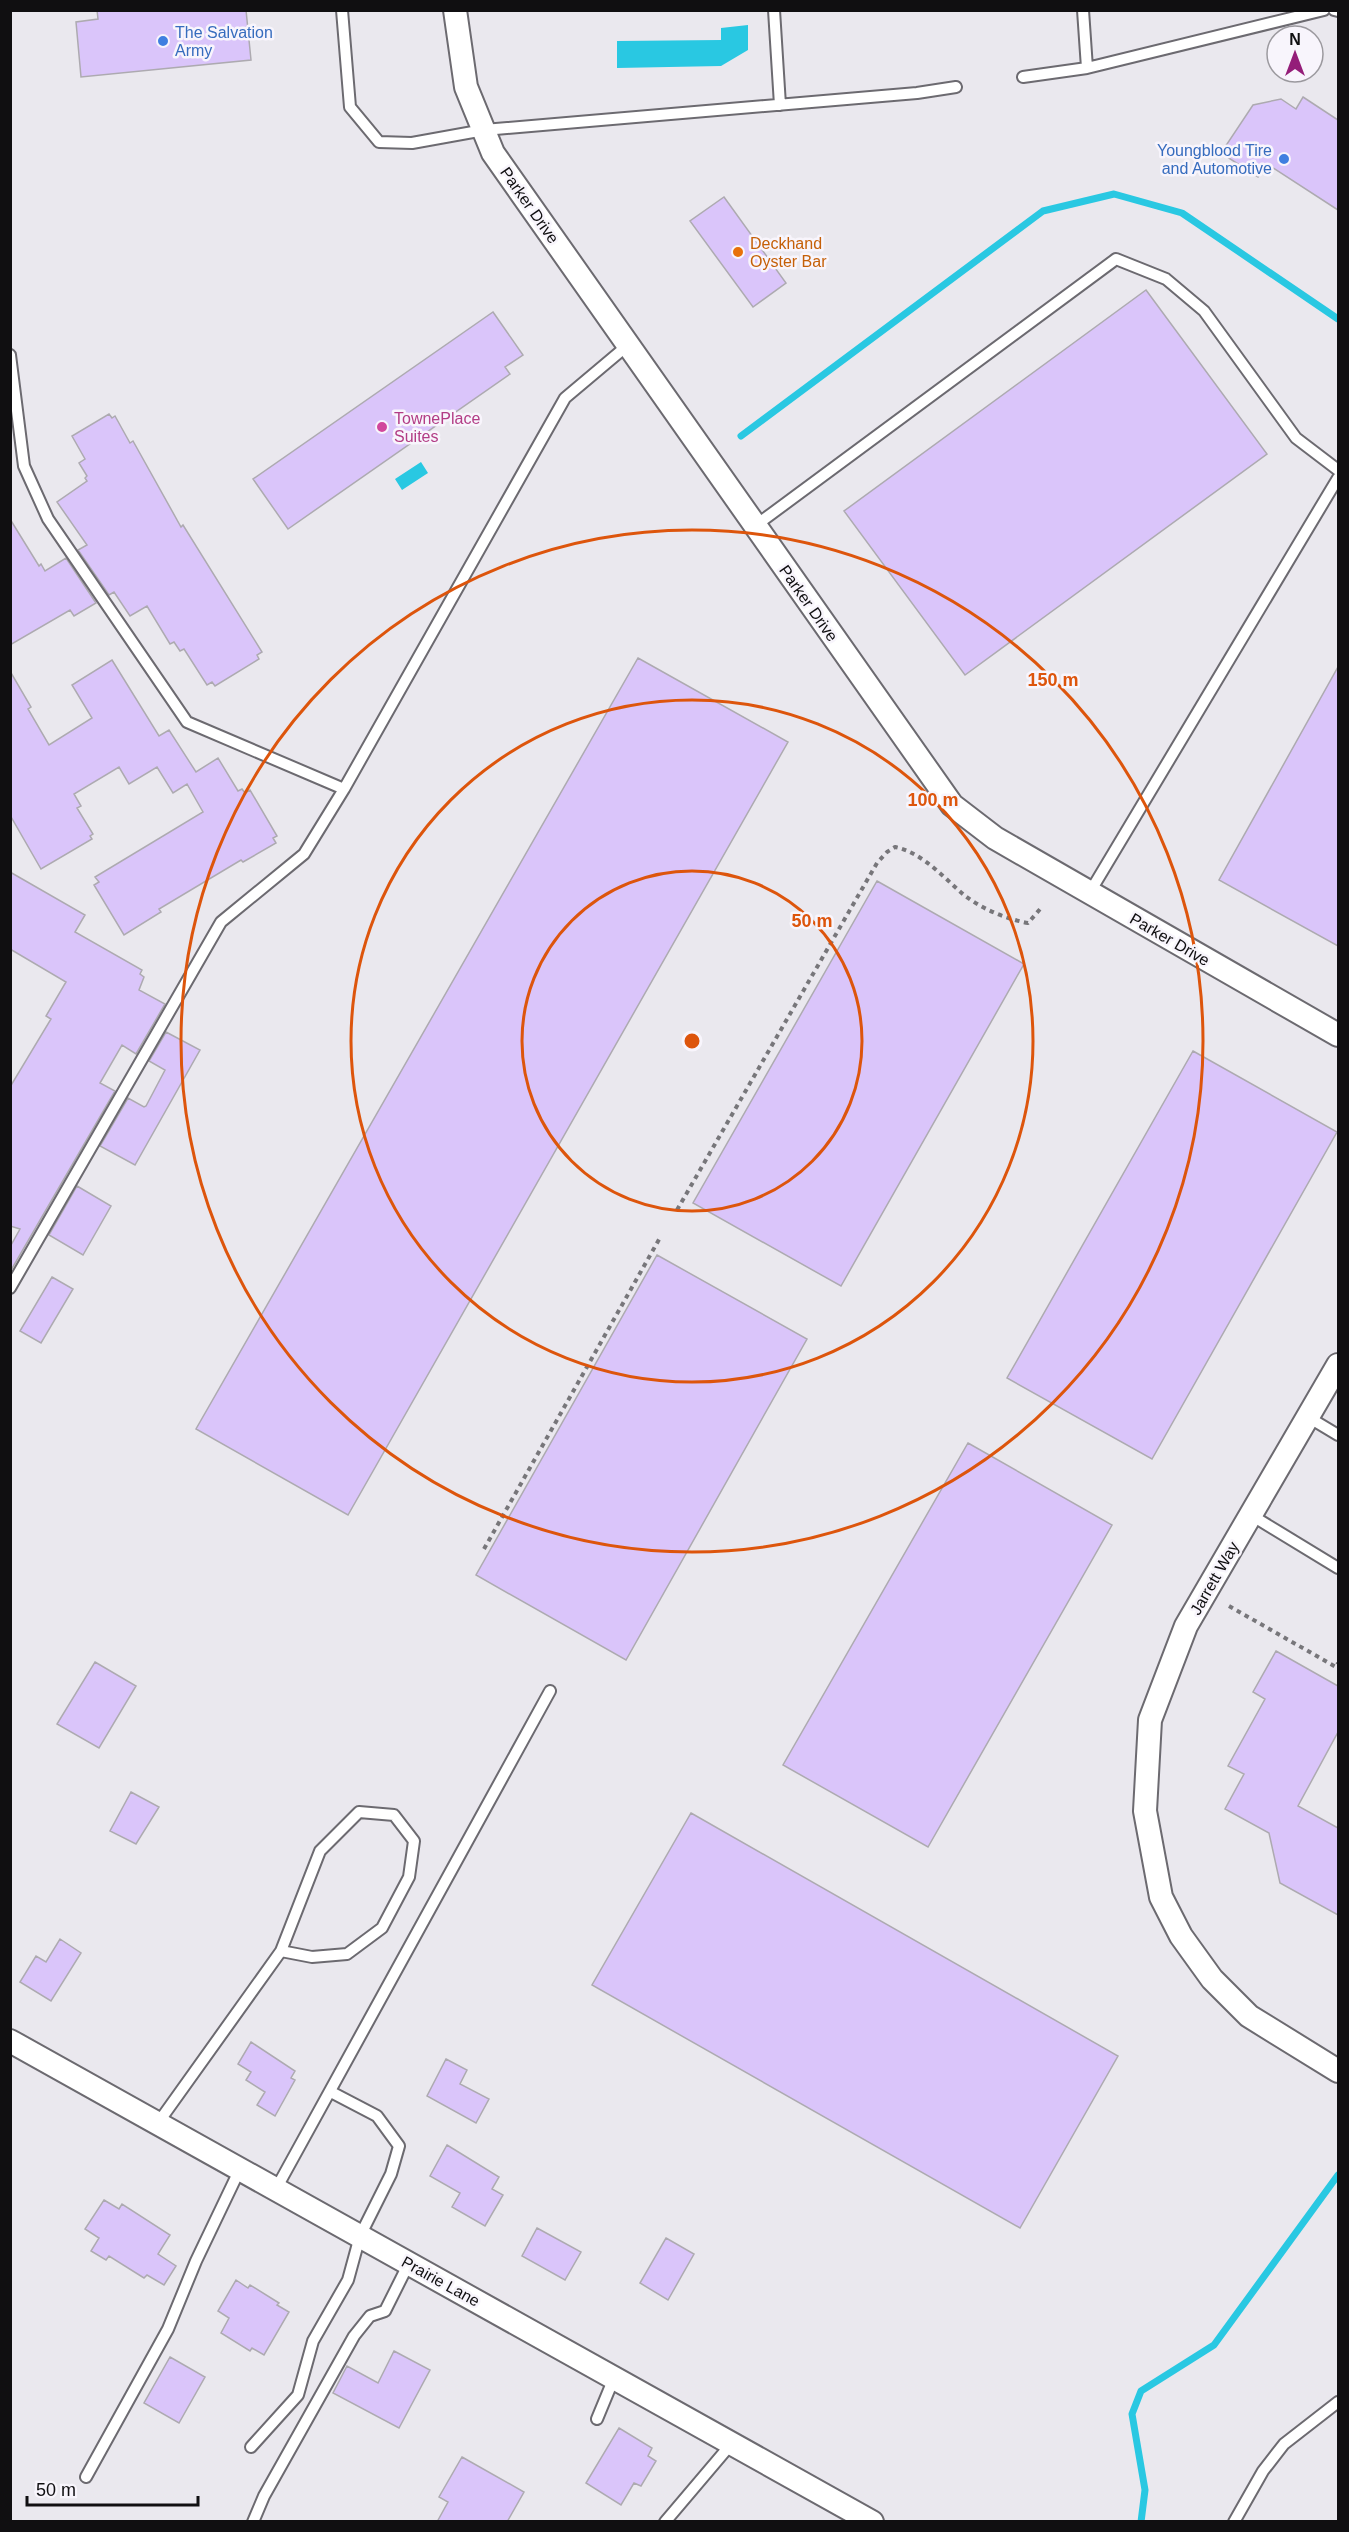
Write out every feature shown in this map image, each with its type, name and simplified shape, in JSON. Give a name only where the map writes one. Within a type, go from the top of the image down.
[{"type":"street","name":"Parker Drive","points":[[455,10],[466,87],[493,153],[952,805],[995,838],[1338,1035]]},
{"type":"street","name":"Jarrett Way","points":[[1338,1365],[1186,1626],[1150,1720],[1145,1811],[1161,1897],[1181,1936],[1212,1979],[1250,2016],[1338,2071]]},
{"type":"street","name":"Prairie Lane","points":[[10,2041],[872,2522]]},
{"type":"lane","points":[[342,10],[350,107],[379,142],[412,143],[484,130],[917,93],[956,87]]},
{"type":"lane","points":[[774,10],[780,105]]},
{"type":"lane","points":[[1083,10],[1087,68]]},
{"type":"lane","points":[[1023,77],[1087,68],[1324,10]]},
{"type":"lane","points":[[755,526],[1116,259],[1166,279],[1204,311],[1296,438],[1338,470]]},
{"type":"lane","points":[[10,1288],[221,922],[304,854],[344,789],[565,398],[628,345]]},
{"type":"lane","points":[[10,356],[24,466],[48,519],[187,722],[344,789]]},
{"type":"lane","points":[[1090,892],[1338,478]]},
{"type":"lane","points":[[1308,1417],[1338,1436]]},
{"type":"lane","points":[[1251,1515],[1338,1568]]},
{"type":"lane","points":[[276,2189],[550,1691]]},
{"type":"lane","points":[[158,2123],[281,1951],[320,1851],[359,1812],[394,1815],[414,1841],[409,1878],[382,1928],[347,1954],[312,1957],[281,1951]]},
{"type":"lane","points":[[251,2447],[298,2396],[313,2342],[348,2280],[360,2236],[391,2174],[399,2146],[377,2116],[331,2092]]},
{"type":"lane","points":[[86,2477],[168,2329],[196,2261],[240,2169]]},
{"type":"lane","points":[[253,2522],[264,2496],[354,2336],[370,2316],[386,2311],[409,2263]]},
{"type":"lane","points":[[597,2419],[614,2378]]},
{"type":"lane","points":[[1234,2522],[1263,2471],[1284,2444],[1338,2402]]},
{"type":"lane","points":[[665,2522],[732,2443]]},
{"type":"path","points":[[676,1210],[877,863],[887,852],[895,847],[905,849],[922,859],[984,908],[1017,921],[1028,923],[1041,908]]},
{"type":"path","points":[[484,1549],[661,1236]]},
{"type":"path","points":[[1229,1606],[1336,1667],[1338,1663]]},
{"type":"water","points":[[748,25],[748,50],[721,66],[617,68],[617,41],[721,40],[721,28]]},
{"type":"water","points":[[421,462],[428,473],[402,490],[395,479]]},
{"type":"building","name":"The Salvation Army","points":[[97,10],[246,10],[251,60],[81,77],[76,22],[98,19]]},
{"type":"building","name":"Youngblood Tire and Automotive","points":[[1303,97],[1338,120],[1338,210],[1267,164],[1258,177],[1221,153],[1253,105],[1281,99],[1296,109]]},
{"type":"building","name":"Deckhand Oyster Bar","points":[[724,197],[786,283],[753,307],[690,221]]},
{"type":"building","points":[[1146,290],[1267,454],[965,675],[844,511]]},
{"type":"building","name":"TownePlace Suites","points":[[493,312],[523,355],[505,367],[510,374],[288,529],[253,479]]},
{"type":"building","points":[[109,414],[112,418],[115,416],[130,443],[133,441],[181,527],[183,525],[262,652],[257,655],[259,659],[215,686],[212,682],[207,685],[184,649],[180,651],[174,642],[170,644],[147,606],[130,616],[114,592],[109,595],[78,550],[87,545],[57,502],[87,481],[85,478],[87,476],[79,463],[85,459],[72,436]]},
{"type":"building","points":[[10,519],[39,566],[41,564],[45,571],[66,558],[96,603],[74,616],[70,610],[10,645]]},
{"type":"building","points":[[638,658],[788,742],[348,1515],[196,1429]]},
{"type":"building","points":[[112,660],[159,736],[169,730],[196,772],[218,758],[238,791],[242,789],[245,793],[250,790],[277,836],[273,838],[276,843],[243,862],[241,860],[159,909],[161,912],[124,935],[94,885],[99,882],[95,877],[203,812],[187,784],[173,793],[157,767],[129,784],[119,767],[74,794],[81,806],[77,808],[93,834],[90,836],[92,839],[41,869],[10,815],[10,671],[49,745],[92,718],[72,685]]},
{"type":"building","points":[[1338,667],[1338,946],[1219,880]]},
{"type":"building","points":[[10,872],[85,915],[75,932],[142,970],[140,974],[144,977],[139,990],[165,1004],[136,1054],[122,1045],[100,1083],[115,1091],[10,1272],[10,1247],[20,1229],[10,1226],[10,1087],[51,1019],[46,1016],[66,982],[10,949]]},
{"type":"building","points":[[877,881],[1024,964],[841,1286],[693,1203]]},
{"type":"building","points":[[166,1032],[200,1050],[135,1165],[100,1146],[128,1098],[146,1106],[165,1070],[149,1061]]},
{"type":"building","points":[[1193,1051],[1337,1132],[1152,1459],[1007,1378]]},
{"type":"building","points":[[77,1186],[111,1206],[83,1255],[49,1235]]},
{"type":"building","points":[[657,1255],[807,1339],[626,1660],[476,1575]]},
{"type":"building","points":[[52,1277],[73,1289],[41,1343],[20,1331]]},
{"type":"building","points":[[968,1443],[1112,1525],[928,1847],[783,1765]]},
{"type":"building","points":[[1276,1651],[1338,1686],[1338,1732],[1298,1806],[1338,1828],[1338,1915],[1280,1883],[1269,1833],[1225,1809],[1244,1774],[1228,1766],[1265,1699],[1253,1692]]},
{"type":"building","points":[[95,1662],[136,1686],[99,1748],[57,1724]]},
{"type":"building","points":[[131,1792],[159,1807],[136,1844],[110,1831]]},
{"type":"building","points":[[691,1813],[1118,2056],[1020,2228],[592,1985]]},
{"type":"building","points":[[60,1939],[81,1953],[51,2001],[20,1982],[36,1956],[46,1962]]},
{"type":"building","points":[[251,2042],[295,2071],[291,2078],[295,2080],[275,2116],[257,2105],[265,2092],[246,2080],[251,2072],[238,2064]]},
{"type":"building","points":[[446,2059],[467,2070],[460,2084],[489,2099],[476,2123],[427,2096]]},
{"type":"building","points":[[447,2145],[499,2177],[492,2189],[503,2195],[485,2226],[452,2207],[460,2193],[430,2176]]},
{"type":"building","points":[[104,2200],[119,2209],[122,2204],[170,2235],[158,2254],[176,2266],[164,2285],[147,2275],[144,2278],[109,2256],[106,2260],[91,2251],[99,2238],[85,2229]]},
{"type":"building","points":[[537,2228],[581,2252],[565,2280],[522,2256]]},
{"type":"building","points":[[666,2238],[694,2254],[668,2300],[640,2283]]},
{"type":"building","points":[[236,2280],[248,2288],[250,2285],[289,2312],[264,2355],[252,2348],[250,2351],[221,2333],[229,2318],[218,2311]]},
{"type":"building","points":[[394,2351],[430,2370],[399,2428],[333,2393],[347,2366],[378,2383]]},
{"type":"building","points":[[170,2357],[205,2377],[179,2423],[144,2403]]},
{"type":"building","points":[[619,2428],[652,2448],[648,2456],[656,2461],[641,2486],[634,2483],[621,2505],[586,2483]]},
{"type":"building","points":[[462,2457],[524,2492],[507,2522],[437,2522],[448,2502],[439,2497]]},
{"type":"waterway","points":[[741,436],[1043,211],[1114,194],[1182,213],[1338,319]]},
{"type":"waterway","points":[[1141,2522],[1145,2490],[1132,2414],[1141,2391],[1214,2345],[1338,2175]]},
{"type":"place","name":"The Salvation Army","points":[[163,41]]},
{"type":"place","name":"Youngblood Tire and Automotive","points":[[1284,159]]},
{"type":"place","name":"Deckhand Oyster Bar","points":[[738,252]]},
{"type":"place","name":"TownePlace Suites","points":[[382,427]]}]
